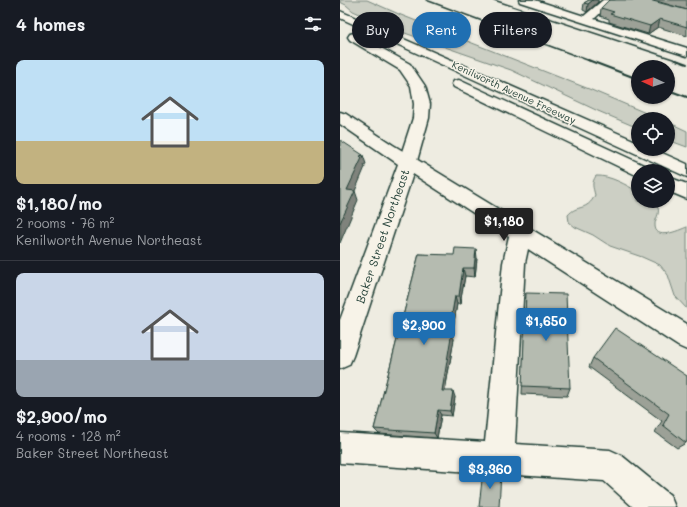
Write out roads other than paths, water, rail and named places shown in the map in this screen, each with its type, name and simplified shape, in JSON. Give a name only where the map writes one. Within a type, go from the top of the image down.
[{"type":"main road","points":[[524,0],[687,52]]},
{"type":"main road","points":[[586,20],[609,0]]},
{"type":"main road","name":"Kenilworth Avenue Freeway","points":[[340,14],[687,171]]},
{"type":"main road","points":[[340,30],[352,36]]},
{"type":"main road","name":"Baker Street Northeast","points":[[340,356],[408,161],[421,118],[422,104],[418,86],[405,67],[373,48]]},
{"type":"main road","points":[[379,48],[426,69]]},
{"type":"main road","name":"Kenilworth Avenue Freeway","points":[[448,79],[631,166]]},
{"type":"main road","points":[[340,117],[687,338]]},
{"type":"main road","points":[[675,186],[687,192]]},
{"type":"main road","points":[[499,459],[514,263],[520,232]]},
{"type":"main road","points":[[340,448],[610,466],[658,507]]},
{"type":"railway","points":[[426,0],[590,61]]},
{"type":"railway","points":[[494,0],[676,60]]},
{"type":"railway","points":[[588,60],[631,76]]},
{"type":"railway","points":[[676,60],[687,64]]},
{"type":"railway","points":[[675,93],[687,97]]}]
